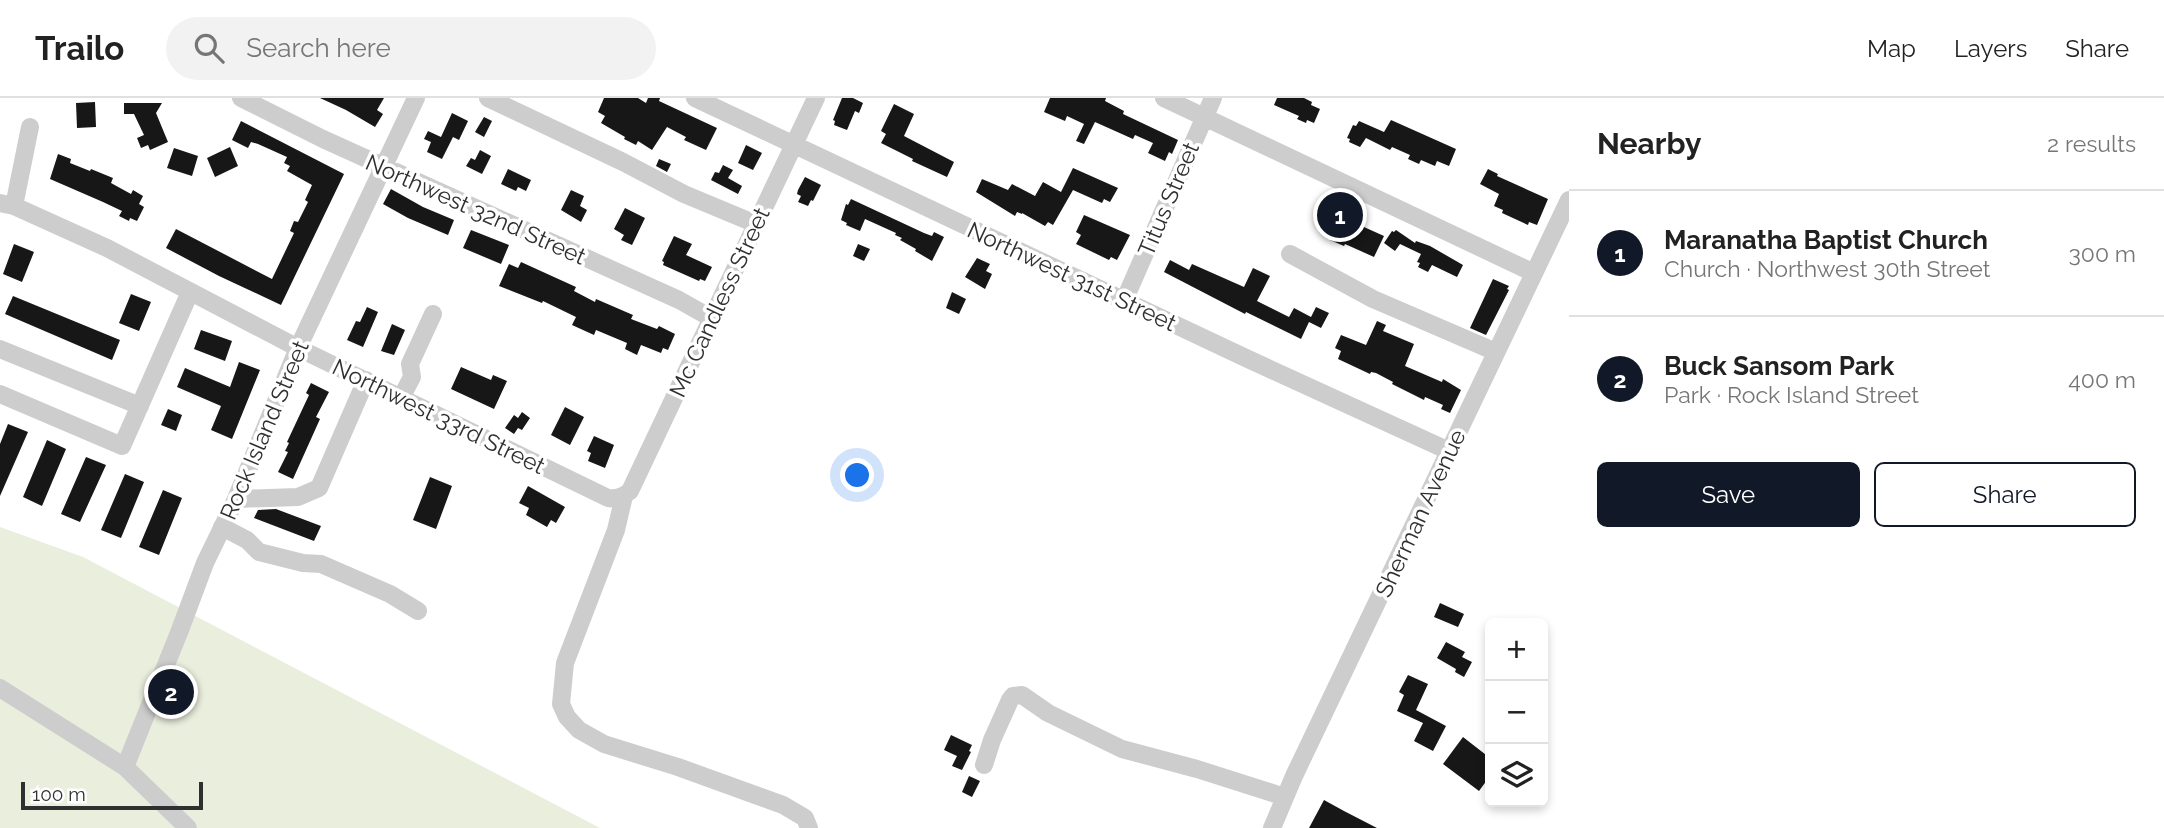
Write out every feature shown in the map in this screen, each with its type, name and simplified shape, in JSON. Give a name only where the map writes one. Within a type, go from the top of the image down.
[{"type":"street","name":"Northwest 32nd Street","points":[[241,98],[384,167],[679,300],[711,318]]},
{"type":"street","name":"Rock Island Street","points":[[125,767],[205,564],[236,499],[298,348],[416,98]]},
{"type":"street","points":[[488,98],[684,194],[756,224]]},
{"type":"street","name":"Northwest 31st Street","points":[[695,98],[1449,451]]},
{"type":"street","name":"Mc Candless Street","points":[[809,828],[805,818],[783,806],[678,767],[604,744],[579,730],[566,717],[561,704],[565,663],[616,530],[619,498],[630,491],[816,98]]},
{"type":"street","points":[[1164,98],[1534,273]]},
{"type":"street","name":"Titus Street","points":[[1124,301],[1213,98]]},
{"type":"street","points":[[7,205],[30,127]]},
{"type":"street","name":"Sherman Avenue","points":[[1272,828],[1569,200]]},
{"type":"street","name":"Northwest 33rd Street","points":[[7,205],[107,248],[298,348],[608,499],[619,498]]},
{"type":"street","points":[[1290,254],[1373,299],[1496,352]]},
{"type":"street","points":[[0,394],[122,446],[190,292]]},
{"type":"street","points":[[401,398],[412,377],[410,364],[433,314]]},
{"type":"street","points":[[0,349],[140,406]]},
{"type":"street","points":[[236,499],[298,497],[319,488],[366,380]]},
{"type":"street","points":[[222,527],[247,540],[259,552],[303,563],[321,564],[390,594],[418,611]]},
{"type":"street","points":[[0,688],[125,767],[188,828]]},
{"type":"street","points":[[984,765],[1010,700],[1013,696],[1022,695],[1048,713],[1122,750],[1197,769],[1285,797]]},
{"type":"green space","points":[[0,527],[83,557],[600,828],[0,828]]},
{"type":"building","points":[[320,98],[384,98],[377,110],[383,114],[375,127]]},
{"type":"building","points":[[604,98],[638,98],[646,103],[648,98],[660,98],[659,101],[717,128],[706,150],[684,140],[686,137],[667,127],[652,150],[638,141],[636,145],[624,139],[625,137],[601,123],[605,116],[598,112]]},
{"type":"building","points":[[842,98],[853,98],[863,103],[859,113],[855,111],[847,130],[834,125],[833,120]]},
{"type":"building","points":[[1050,98],[1106,98],[1105,101],[1124,111],[1123,114],[1178,140],[1172,154],[1169,152],[1165,161],[1148,153],[1153,143],[1135,135],[1133,139],[1095,122],[1084,144],[1076,141],[1084,124],[1067,116],[1065,121],[1044,112]]},
{"type":"building","points":[[1277,98],[1304,98],[1312,102],[1311,105],[1320,109],[1314,123],[1297,119],[1299,116],[1274,105]]},
{"type":"building","points":[[95,102],[96,127],[77,128],[76,103]]},
{"type":"building","points":[[124,103],[162,103],[156,113],[168,142],[150,150],[148,145],[141,148],[137,138],[144,135],[134,114],[124,114]]},
{"type":"building","points":[[894,104],[914,114],[904,136],[954,162],[947,177],[881,143],[886,134],[881,131]]},
{"type":"building","points":[[452,113],[468,121],[459,140],[453,137],[442,159],[427,152],[431,142],[424,139],[428,131],[441,137]]},
{"type":"building","points":[[484,117],[492,121],[484,137],[475,132]]},
{"type":"building","points":[[1391,120],[1456,149],[1449,166],[1437,161],[1435,166],[1421,160],[1419,164],[1408,159],[1410,155],[1392,147],[1390,150],[1366,138],[1360,147],[1349,142],[1350,139],[1347,138],[1353,125],[1356,126],[1359,121],[1384,132]]},
{"type":"building","points":[[241,121],[344,174],[281,305],[166,248],[176,229],[272,279],[294,233],[290,231],[294,221],[298,222],[308,202],[305,200],[312,185],[287,171],[290,166],[284,163],[287,157],[258,144],[251,142],[248,148],[232,140]]},
{"type":"building","points":[[746,145],[762,153],[753,170],[738,163]]},
{"type":"building","points":[[230,147],[238,166],[215,177],[207,158]]},
{"type":"building","points":[[174,148],[198,156],[192,176],[167,168]]},
{"type":"building","points":[[480,150],[491,156],[482,174],[466,166],[471,158],[475,160]]},
{"type":"building","points":[[58,154],[71,159],[70,163],[113,178],[111,183],[131,194],[133,190],[143,196],[139,204],[144,207],[137,221],[130,218],[129,221],[119,216],[122,211],[50,179]]},
{"type":"building","points":[[659,159],[671,164],[667,172],[656,166]]},
{"type":"building","points":[[723,165],[733,170],[728,178],[742,186],[738,194],[711,180]]},
{"type":"building","points":[[1073,168],[1118,188],[1110,202],[1104,199],[1102,203],[1073,190],[1053,225],[1048,222],[1045,226],[1022,213],[1017,212],[1015,216],[976,192],[982,179],[1008,190],[1012,184],[1035,196],[1043,182],[1061,192]]},
{"type":"building","points":[[508,169],[531,180],[526,191],[518,187],[516,191],[501,184]]},
{"type":"building","points":[[1488,169],[1498,174],[1497,176],[1548,199],[1537,225],[1529,222],[1528,225],[1502,213],[1503,210],[1494,206],[1499,194],[1480,184]]},
{"type":"building","points":[[805,177],[821,185],[808,206],[798,202],[801,196],[797,194]]},
{"type":"building","points":[[391,189],[454,220],[448,235],[383,204]]},
{"type":"building","points":[[571,190],[584,196],[580,206],[587,210],[581,222],[561,210]]},
{"type":"building","points":[[851,199],[924,233],[932,236],[934,232],[944,237],[932,261],[900,240],[902,238],[895,235],[896,233],[865,219],[860,231],[846,225],[847,223],[841,220],[846,204],[848,205]]},
{"type":"building","points":[[1328,199],[1359,214],[1355,223],[1384,236],[1374,257],[1330,240],[1337,227],[1319,219]]},
{"type":"building","points":[[625,208],[645,218],[632,245],[621,240],[624,235],[614,229]]},
{"type":"building","points":[[1084,215],[1130,235],[1117,260],[1111,257],[1109,260],[1076,244],[1081,235],[1076,232]]},
{"type":"building","points":[[471,230],[509,245],[501,264],[463,248]]},
{"type":"building","points":[[1396,230],[1415,243],[1416,241],[1430,246],[1463,265],[1457,277],[1432,265],[1428,272],[1418,267],[1421,254],[1400,244],[1395,251],[1384,243],[1392,231]]},
{"type":"building","points":[[674,236],[692,244],[686,255],[712,267],[705,281],[699,281],[663,265],[662,261]]},
{"type":"building","points":[[14,244],[34,252],[22,282],[3,274]]},
{"type":"building","points":[[858,244],[870,249],[864,261],[853,256]]},
{"type":"building","points":[[977,258],[990,264],[986,271],[992,274],[985,289],[965,277]]},
{"type":"building","points":[[1170,260],[1189,270],[1192,264],[1244,287],[1253,268],[1270,276],[1257,301],[1289,317],[1294,308],[1311,317],[1316,307],[1329,313],[1321,328],[1309,322],[1301,339],[1246,312],[1245,314],[1164,272]]},
{"type":"building","points":[[521,262],[576,287],[574,291],[595,302],[596,299],[633,315],[631,319],[657,329],[659,326],[675,334],[668,350],[663,348],[661,353],[641,345],[637,355],[625,349],[627,343],[596,330],[594,335],[572,325],[576,317],[543,301],[542,303],[499,286],[509,264],[518,268]]},
{"type":"building","points":[[1493,279],[1509,286],[1509,290],[1486,335],[1470,328]]},
{"type":"building","points":[[952,292],[966,299],[959,314],[946,308]]},
{"type":"building","points":[[131,294],[151,302],[139,331],[119,323]]},
{"type":"building","points":[[13,296],[120,340],[112,360],[5,314]]},
{"type":"building","points":[[367,307],[378,312],[363,347],[347,340],[356,321],[360,322]]},
{"type":"building","points":[[1377,321],[1386,325],[1383,331],[1414,344],[1405,366],[1442,382],[1443,379],[1461,390],[1450,413],[1441,409],[1443,405],[1425,397],[1424,400],[1376,373],[1370,374],[1338,359],[1341,351],[1335,348],[1341,335],[1366,345]]},
{"type":"building","points":[[392,324],[405,330],[394,355],[381,351]]},
{"type":"building","points":[[201,330],[232,341],[225,361],[194,349]]},
{"type":"building","points":[[239,362],[260,370],[232,439],[211,430],[221,406],[177,387],[185,368],[230,387]]},
{"type":"building","points":[[461,367],[491,380],[493,375],[507,381],[494,409],[451,389]]},
{"type":"building","points":[[311,383],[329,392],[316,417],[320,419],[293,479],[278,472],[288,452],[285,451],[289,443],[287,442],[309,395],[306,393]]},
{"type":"building","points":[[565,407],[584,417],[570,445],[551,435]]},
{"type":"building","points":[[168,409],[182,415],[176,431],[161,425]]},
{"type":"building","points":[[522,412],[530,418],[522,430],[518,428],[514,434],[505,428],[514,415],[518,418]]},
{"type":"building","points":[[8,424],[28,432],[0,496],[0,444]]},
{"type":"building","points":[[594,436],[614,445],[605,468],[588,461],[591,453],[587,451]]},
{"type":"building","points":[[47,440],[66,449],[42,506],[23,497]]},
{"type":"building","points":[[86,457],[106,465],[80,522],[61,514]]},
{"type":"building","points":[[125,474],[144,482],[121,538],[101,530]]},
{"type":"building","points":[[430,477],[452,486],[436,529],[413,520]]},
{"type":"building","points":[[528,486],[565,507],[556,523],[551,520],[547,527],[526,515],[529,508],[519,503]]},
{"type":"building","points":[[163,490],[182,498],[159,555],[139,547]]},
{"type":"building","points":[[276,509],[321,526],[314,541],[254,518],[258,510]]},
{"type":"building","points":[[1440,603],[1464,614],[1458,627],[1434,617]]},
{"type":"building","points":[[1446,642],[1465,652],[1462,657],[1472,662],[1464,677],[1437,658]]},
{"type":"building","points":[[1408,675],[1428,684],[1416,710],[1446,726],[1433,751],[1414,741],[1423,723],[1397,711],[1404,695],[1399,692]]},
{"type":"building","points":[[951,735],[972,745],[962,770],[952,766],[957,756],[944,750]]},
{"type":"building","points":[[1463,737],[1485,754],[1485,783],[1479,791],[1443,764]]},
{"type":"building","points":[[969,776],[980,781],[972,797],[962,792]]},
{"type":"building","points":[[1324,800],[1344,811],[1377,828],[1309,828]]},
{"type":"place","name":"Maranatha Baptist Church","points":[[1340,215]]},
{"type":"place","name":"Buck Sansom Park","points":[[171,692]]}]
